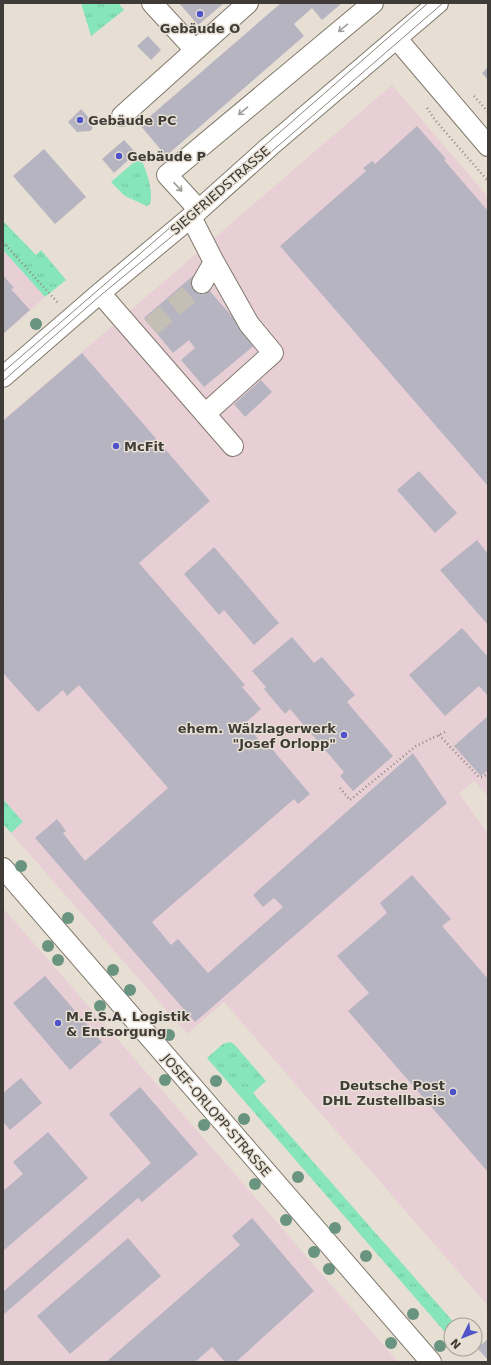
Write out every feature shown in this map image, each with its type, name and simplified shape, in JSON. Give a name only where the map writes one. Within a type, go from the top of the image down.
[{"type":"street","points":[[152,3],[195,50]]},
{"type":"street","points":[[122,116],[248,3]]},
{"type":"street","points":[[205,414],[273,353],[249,324],[214,262],[195,213],[167,175],[373,3]]},
{"type":"street","name":"SIEGFRIEDSTRASSE","points":[[3,377],[438,3]]},
{"type":"street","points":[[396,39],[488,146]]},
{"type":"street","points":[[202,283],[214,262]]},
{"type":"street","points":[[100,293],[145,333],[205,414],[233,446]]},
{"type":"street","name":"JOSEF-ORLOPP-STRASSE","points":[[3,868],[431,1362]]},
{"type":"path","points":[[424,103],[435,120],[488,181]]},
{"type":"path","points":[[3,242],[49,291],[71,318]]},
{"type":"path","points":[[340,788],[350,800],[416,746],[447,731]]},
{"type":"path","points":[[440,735],[479,777],[488,774]]},
{"type":"shaded area","points":[[392,85],[488,197],[488,796],[474,781],[459,793],[488,834],[488,1306],[224,1002],[187,1034],[3,824],[3,420]]},
{"type":"shaded area","points":[[3,250],[45,297],[3,334]]},
{"type":"shaded area","points":[[3,908],[235,1174],[398,1362],[3,1362]]},
{"type":"green space","points":[[81,3],[104,3],[106,5],[108,3],[118,3],[124,10],[91,36]]},
{"type":"green space","points":[[140,157],[147,174],[151,193],[150,204],[147,206],[125,196],[111,182]]},
{"type":"green space","points":[[3,221],[36,255],[41,250],[66,280],[45,297],[3,250]]},
{"type":"green space","points":[[3,799],[23,822],[11,833],[3,824]]},
{"type":"green space","points":[[230,1042],[234,1044],[266,1081],[253,1093],[449,1317],[443,1317],[443,1330],[207,1058],[223,1044]]},
{"type":"building","name":"Gebäude O","points":[[179,3],[224,3],[198,25]]},
{"type":"building","points":[[281,3],[342,3],[322,20],[312,8],[294,24],[304,36],[166,156],[140,125]]},
{"type":"building","points":[[148,36],[161,50],[151,60],[137,46]]},
{"type":"building","points":[[488,67],[488,80],[482,73]]},
{"type":"building","name":"Gebäude PC","points":[[81,109],[90,119],[90,125],[93,128],[90,131],[77,132],[68,122]]},
{"type":"building","points":[[417,126],[488,211],[488,486],[280,246],[366,171],[363,168],[372,161],[375,164]]},
{"type":"building","name":"Gebäude P","points":[[124,140],[136,153],[114,173],[102,159]]},
{"type":"building","points":[[44,149],[86,197],[55,224],[13,176]]},
{"type":"building","points":[[195,274],[256,344],[204,387],[181,360],[195,348],[189,340],[173,353],[144,318]]},
{"type":"building","points":[[3,275],[14,288],[11,289],[30,310],[3,334]]},
{"type":"building","points":[[82,353],[210,501],[139,563],[245,685],[242,687],[261,709],[245,723],[264,746],[267,743],[310,794],[298,804],[294,799],[152,922],[171,945],[178,939],[208,973],[283,907],[274,898],[263,907],[253,895],[413,753],[447,803],[195,1022],[35,838],[57,819],[66,831],[63,833],[85,861],[168,788],[79,685],[67,696],[63,690],[38,712],[3,673],[3,601],[5,600],[3,598],[3,421]]},
{"type":"building","points":[[261,380],[272,392],[245,417],[234,404]]},
{"type":"building","points":[[419,471],[457,513],[435,533],[397,490]]},
{"type":"building","points":[[477,540],[488,554],[488,625],[440,570]]},
{"type":"building","points":[[214,547],[279,623],[254,645],[224,610],[219,615],[184,574]]},
{"type":"building","points":[[462,628],[488,657],[488,696],[479,686],[445,716],[409,675]]},
{"type":"building","name":"ehem. Wälzlagerwerk \"Josef Orlopp\"","points":[[292,637],[314,663],[322,657],[355,695],[347,702],[393,756],[353,791],[340,776],[344,772],[290,709],[285,714],[264,689],[266,687],[252,671]]},
{"type":"building","points":[[488,716],[488,770],[481,776],[454,746]]},
{"type":"building","name":"Deutsche Post DHL Zustellbasis","points":[[412,875],[451,919],[442,926],[488,979],[488,1172],[348,1011],[369,993],[337,956],[387,913],[380,903]]},
{"type":"building","name":"M.E.S.A. Logistik & Entsorgung","points":[[45,976],[102,1042],[70,1070],[13,1003]]},
{"type":"building","points":[[21,1078],[42,1103],[10,1130],[3,1122],[3,1093]]},
{"type":"building","points":[[140,1087],[198,1154],[142,1202],[138,1198],[3,1315],[3,1292],[151,1163],[109,1114]]},
{"type":"building","points":[[48,1132],[88,1178],[3,1251],[3,1191],[23,1174],[13,1162]]},
{"type":"building","points":[[252,1218],[314,1291],[236,1362],[225,1362],[212,1347],[195,1362],[106,1362],[240,1245],[232,1236]]},
{"type":"building","points":[[128,1238],[161,1276],[70,1354],[37,1316]]},
{"type":"building","points":[[488,1339],[488,1360],[483,1355],[483,1343]]},
{"type":"tunnel","points":[[151,327],[202,283]]},
{"type":"tram line","points":[[3,372],[428,3]]},
{"type":"tram line","points":[[3,381],[101,295],[211,204],[443,3]]},
{"type":"place","name":"Gebäude O","points":[[200,14]]},
{"type":"place","name":"Gebäude PC","points":[[80,120]]},
{"type":"place","name":"Gebäude P","points":[[119,156]]},
{"type":"place","name":"McFit","points":[[116,446]]},
{"type":"place","name":"ehem. Wälzlagerwerk \"Josef Orlopp\"","points":[[344,735]]},
{"type":"place","name":"M.E.S.A. Logistik & Entsorgung","points":[[58,1023]]},
{"type":"place","name":"Deutsche Post DHL Zustellbasis","points":[[453,1092]]}]
